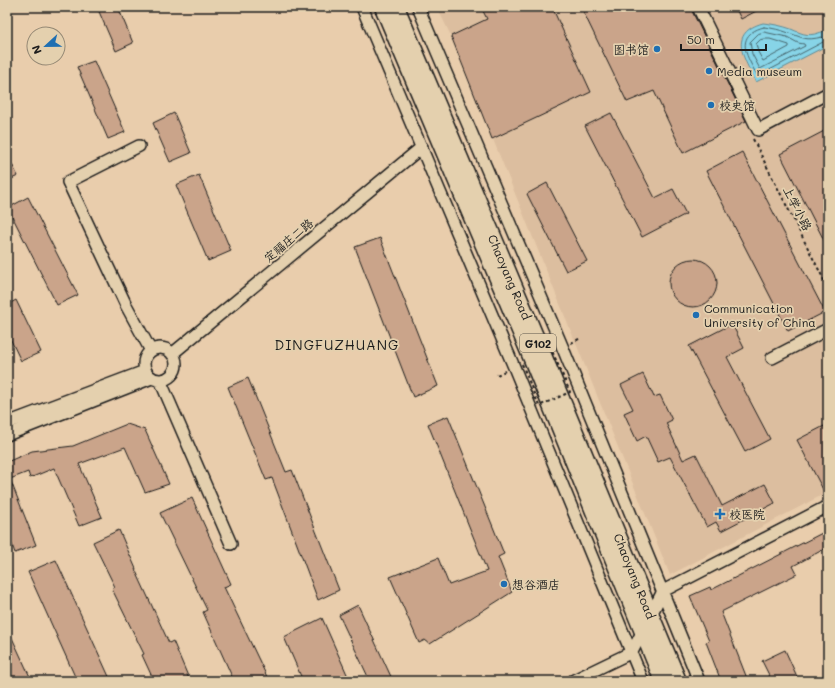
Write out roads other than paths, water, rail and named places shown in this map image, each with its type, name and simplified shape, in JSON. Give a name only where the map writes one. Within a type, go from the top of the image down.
[{"type":"highway","name":"Chaoyang Road","points":[[383,7],[532,359],[663,681]]},
{"type":"highway","name":"Chaoyang Road","points":[[396,7],[543,355],[678,681]]},
{"type":"street","points":[[362,7],[422,147],[644,681]]},
{"type":"street","name":"Chaoyang Road","points":[[418,7],[562,346],[699,681]]},
{"type":"street","points":[[698,7],[758,130],[828,93]]},
{"type":"street","points":[[139,146],[68,182],[126,305],[151,351]]},
{"type":"street","name":"定福庄二路","points":[[172,354],[422,147]]},
{"type":"street","points":[[772,358],[828,329]]},
{"type":"street","points":[[7,423],[152,376],[168,378],[174,371],[176,363],[172,354],[164,349],[157,348],[151,351],[146,355],[144,361],[152,376],[231,544]]},
{"type":"street","points":[[7,435],[152,376]]},
{"type":"street","points":[[572,681],[632,652],[663,592],[828,506]]},
{"type":"water","points":[[763,23],[781,26],[807,34],[814,34],[824,31],[828,39],[828,45],[756,82],[743,56],[742,40],[745,33],[752,27]]},
{"type":"place","name":"图书馆","points":[[657,49]]},
{"type":"place","name":"Media museum","points":[[709,71]]},
{"type":"place","name":"校史馆","points":[[711,105]]},
{"type":"place","name":"Communication University of China","points":[[696,315]]},
{"type":"place","name":"校医院","points":[[720,514]]},
{"type":"place","name":"想谷酒店","points":[[504,584]]},
{"type":"district","name":"DINGFUZHUANG","points":[[337,344]]}]
